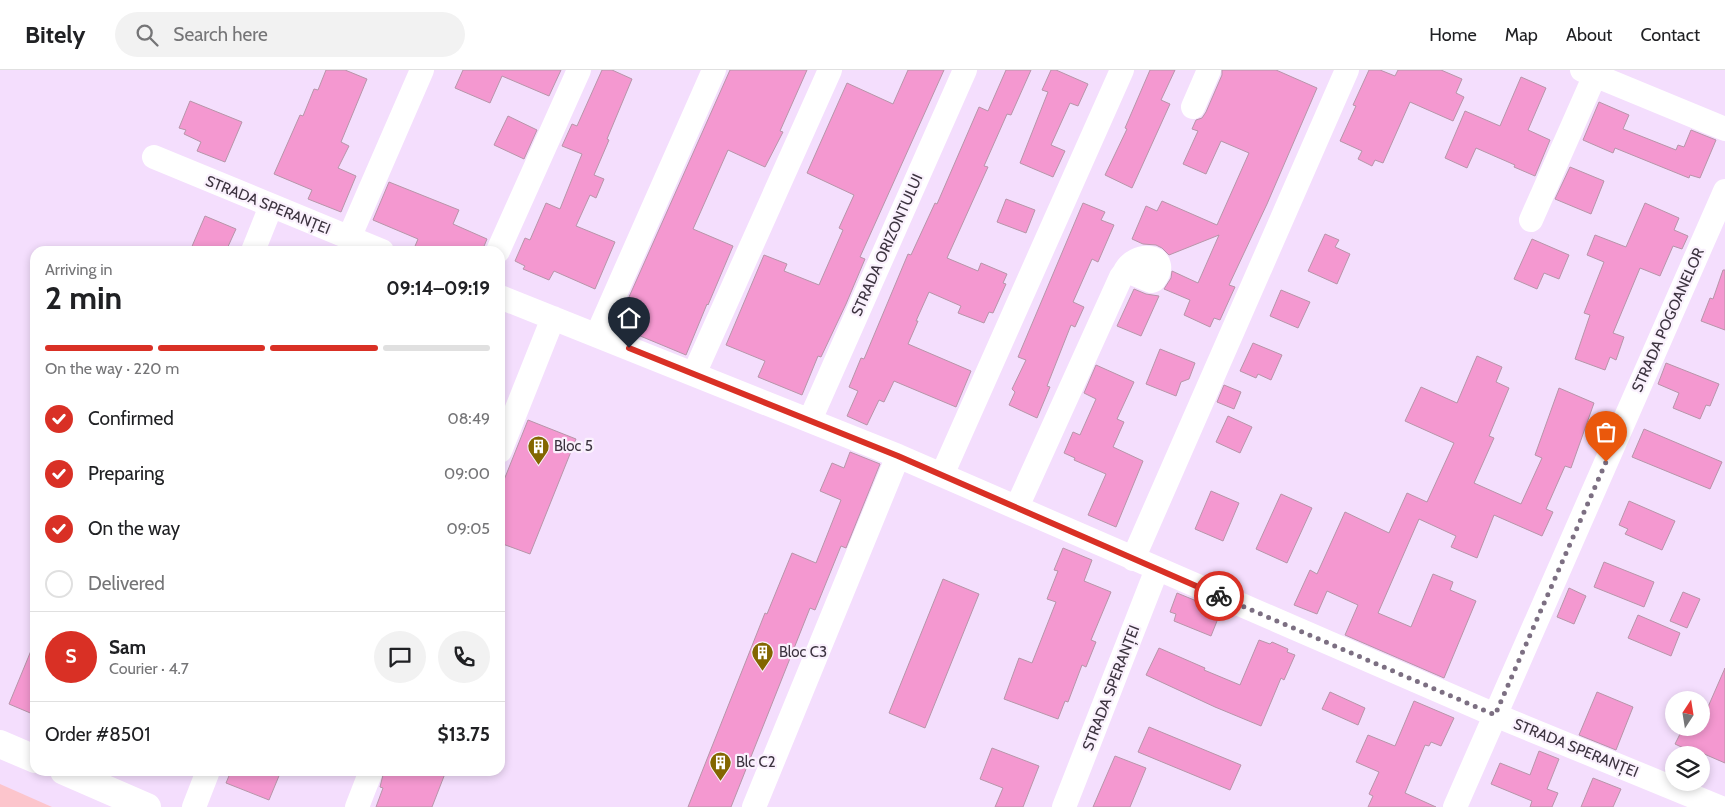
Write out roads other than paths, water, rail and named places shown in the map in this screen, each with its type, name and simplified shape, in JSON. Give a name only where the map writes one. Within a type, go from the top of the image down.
[{"type":"main road","points":[[0,744],[30,757]]},
{"type":"main road","points":[[76,776],[147,807]]},
{"type":"street","points":[[349,238],[422,70]]},
{"type":"street","points":[[500,246],[579,70]]},
{"type":"street","points":[[597,335],[714,70]]},
{"type":"street","points":[[694,374],[830,70]]},
{"type":"street","name":"STRADA ORIZONTULUI","points":[[810,420],[964,70]]},
{"type":"street","points":[[942,475],[1122,70]]},
{"type":"street","points":[[1193,107],[1209,70]]},
{"type":"street","points":[[1133,559],[1347,70]]},
{"type":"street","points":[[1531,220],[1588,73],[1627,78],[1725,129]]},
{"type":"street","name":"STRADA SPERANȚEI","points":[[154,157],[369,246]]},
{"type":"street","name":"STRADA POGOANELOR","points":[[1455,807],[1725,191]]},
{"type":"street","points":[[255,246],[271,206]]},
{"type":"street","points":[[1017,507],[1124,273]]},
{"type":"street","name":"STRADA SPERANȚEI","points":[[505,299],[898,456],[1157,570],[1495,715],[1719,807]]},
{"type":"street","points":[[505,438],[553,318]]},
{"type":"street","points":[[754,807],[898,456]]},
{"type":"street","name":"STRADA SPERANȚEI","points":[[1064,807],[1157,570]]},
{"type":"street","points":[[194,807],[206,776]]},
{"type":"street","points":[[357,807],[369,776]]},
{"type":"place","name":"Bloc 5","points":[[538,465]]},
{"type":"place","name":"Bloc C3","points":[[763,671]]},
{"type":"place","name":"Blc C2","points":[[720,781]]}]
